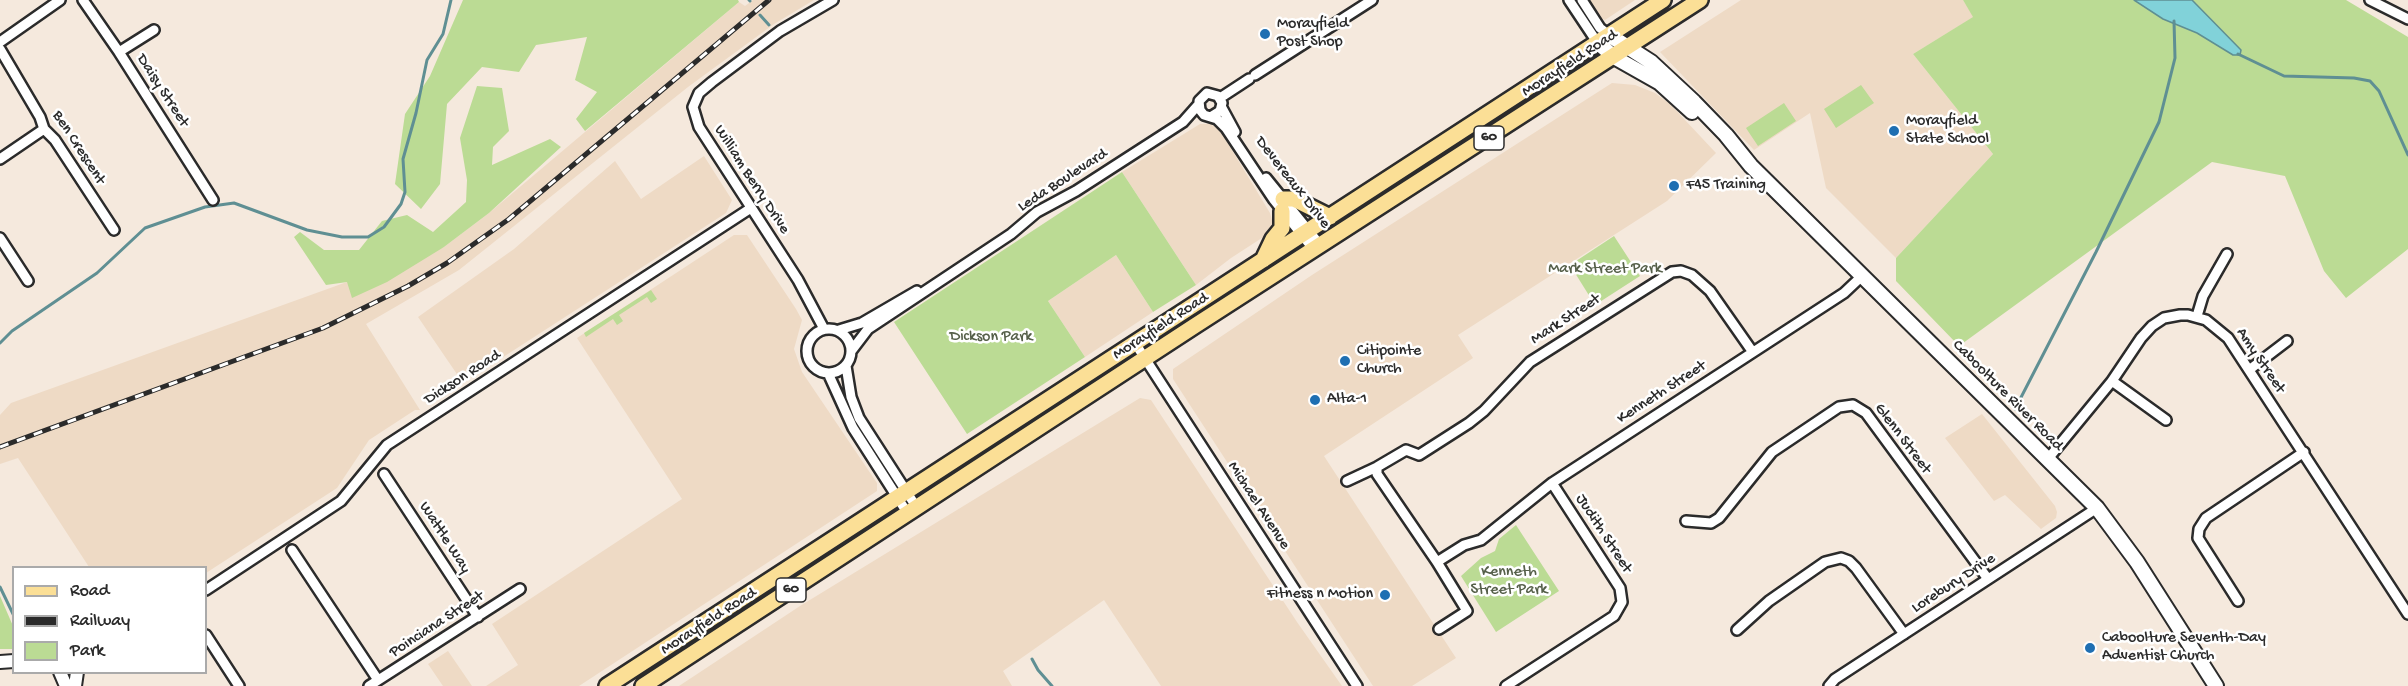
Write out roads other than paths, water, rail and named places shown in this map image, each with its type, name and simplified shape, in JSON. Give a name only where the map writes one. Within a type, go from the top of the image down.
[{"type":"main road","name":"Morayfield Road","points":[[608,686],[1663,0]]},
{"type":"main road","name":"Morayfield Road","points":[[643,686],[1145,358],[1700,0]]},
{"type":"main road","name":"Caboolture River Road","points":[[1603,39],[1628,48],[1661,70],[1725,135],[1742,156],[2097,508],[2138,562],[2216,686]]},
{"type":"main road","name":"Caboolture River Road","points":[[1603,39],[1614,57],[1660,83],[1720,141],[1742,156]]},
{"type":"main road","points":[[1263,260],[1273,239],[1282,228],[1283,205],[1294,199],[1330,217]]},
{"type":"street","points":[[0,42],[60,0]]},
{"type":"street","name":"Daisy Street","points":[[82,0],[119,52],[213,200]]},
{"type":"street","name":"William Berry Drive","points":[[824,329],[802,286],[699,127],[693,111],[694,102],[703,89],[773,36],[833,0]]},
{"type":"street","points":[[1221,103],[1215,94],[1207,93],[1201,98],[1199,104],[1208,115],[1218,114],[1221,103],[1252,77],[1372,0]]},
{"type":"street","points":[[1569,0],[1603,39]]},
{"type":"street","points":[[1582,0],[1600,28],[1603,39]]},
{"type":"street","points":[[2370,0],[2408,19]]},
{"type":"street","points":[[119,52],[154,30]]},
{"type":"street","name":"Ben Crescent","points":[[0,49],[40,117],[44,129],[55,140],[114,231]]},
{"type":"street","name":"Devereaux Drive","points":[[1221,103],[1283,205]]},
{"type":"street","name":"Leda Boulevard","points":[[1183,123],[1199,104]]},
{"type":"street","name":"Devereaux Drive","points":[[1208,115],[1226,128],[1318,248]]},
{"type":"street","name":"Leda Boulevard","points":[[852,350],[868,329],[1011,234],[1037,212],[1076,191],[1183,123],[1208,115]]},
{"type":"street","points":[[0,159],[44,129]]},
{"type":"street","name":"Dickson Road","points":[[207,589],[341,501],[387,445],[751,208]]},
{"type":"street","points":[[0,238],[28,281]]},
{"type":"street","points":[[2047,460],[2112,381],[2141,338],[2152,326],[2164,318],[2180,315],[2197,316],[2203,296],[2227,254]]},
{"type":"street","name":"Mark Street","points":[[1377,467],[1406,450],[1419,455],[1469,423],[1484,411],[1530,362],[1672,272],[1681,271],[1692,275],[1710,291],[1752,351]]},
{"type":"street","name":"Kenneth Street","points":[[1437,562],[1464,545],[1481,540],[1552,483],[1844,293],[1862,276]]},
{"type":"street","name":"Leda Boulevard","points":[[839,330],[862,323],[898,301],[931,286]]},
{"type":"street","name":"Amy Street","points":[[2197,316],[2222,331],[2406,609]]},
{"type":"street","points":[[846,366],[835,373],[814,368],[807,355],[809,341],[818,331],[839,330],[848,339],[852,350],[846,366],[851,397],[859,418],[901,494]]},
{"type":"street","points":[[2249,370],[2288,341]]},
{"type":"street","name":"Michael Avenue","points":[[1135,343],[1357,686]]},
{"type":"street","points":[[828,373],[849,420],[913,511]]},
{"type":"street","points":[[2112,381],[2166,420]]},
{"type":"street","name":"Glenn Street","points":[[1686,521],[1702,524],[1719,518],[1772,452],[1839,407],[1853,405],[1866,413],[1988,579]]},
{"type":"street","points":[[2238,601],[2198,538],[2199,529],[2206,518],[2304,452]]},
{"type":"street","points":[[1347,481],[1377,467],[1377,474],[1437,562],[1467,611],[1439,629]]},
{"type":"street","name":"Wattle Way","points":[[384,474],[478,617]]},
{"type":"street","name":"Judith Street","points":[[1506,686],[1614,616],[1623,602],[1620,588],[1552,483]]},
{"type":"street","name":"Lorebury Drive","points":[[1828,686],[1904,633],[2097,508]]},
{"type":"street","points":[[292,550],[373,683]]},
{"type":"street","points":[[1737,630],[1769,601],[1826,562],[1842,558],[1856,568],[1904,633]]},
{"type":"street","name":"Poinciana Street","points":[[373,683],[520,589]]},
{"type":"street","points":[[207,636],[239,686]]},
{"type":"water","points":[[2134,0],[2192,0],[2241,50],[2240,55],[2233,55],[2197,33],[2163,19]]},
{"type":"waterway","points":[[0,343],[12,331],[97,273],[145,228],[205,207],[234,203],[307,230],[342,237],[368,237],[384,227],[401,204],[405,192],[403,159],[427,60],[443,34],[451,0]]},
{"type":"waterway","points":[[760,15],[769,25]]},
{"type":"waterway","points":[[2015,409],[2096,252],[2159,122],[2175,58],[2174,21]]},
{"type":"waterway","points":[[2238,54],[2284,76],[2354,78],[2370,81],[2379,91],[2408,155]]},
{"type":"waterway","points":[[0,587],[12,612]]},
{"type":"waterway","points":[[1032,659],[1052,686]]},
{"type":"railway","points":[[0,447],[323,328],[408,286],[447,263],[509,219],[769,0]]},
{"type":"place","name":"Morayfield Post Shop","points":[[1265,34]]},
{"type":"place","name":"Morayfield State School","points":[[1894,131]]},
{"type":"place","name":"F45 Training","points":[[1674,186]]},
{"type":"place","name":"Citipointe Church","points":[[1345,361]]},
{"type":"place","name":"Alta-1","points":[[1315,400]]},
{"type":"place","name":"Fitness n Motion","points":[[1385,595]]},
{"type":"place","name":"Caboolture Seventh-Day Adventist Church","points":[[2090,648]]},
{"type":"park label","name":"Mark Street Park","points":[[1605,270]]},
{"type":"park label","name":"Dickson Park","points":[[991,338]]},
{"type":"park label","name":"Kenneth Street Park","points":[[1509,582]]}]
